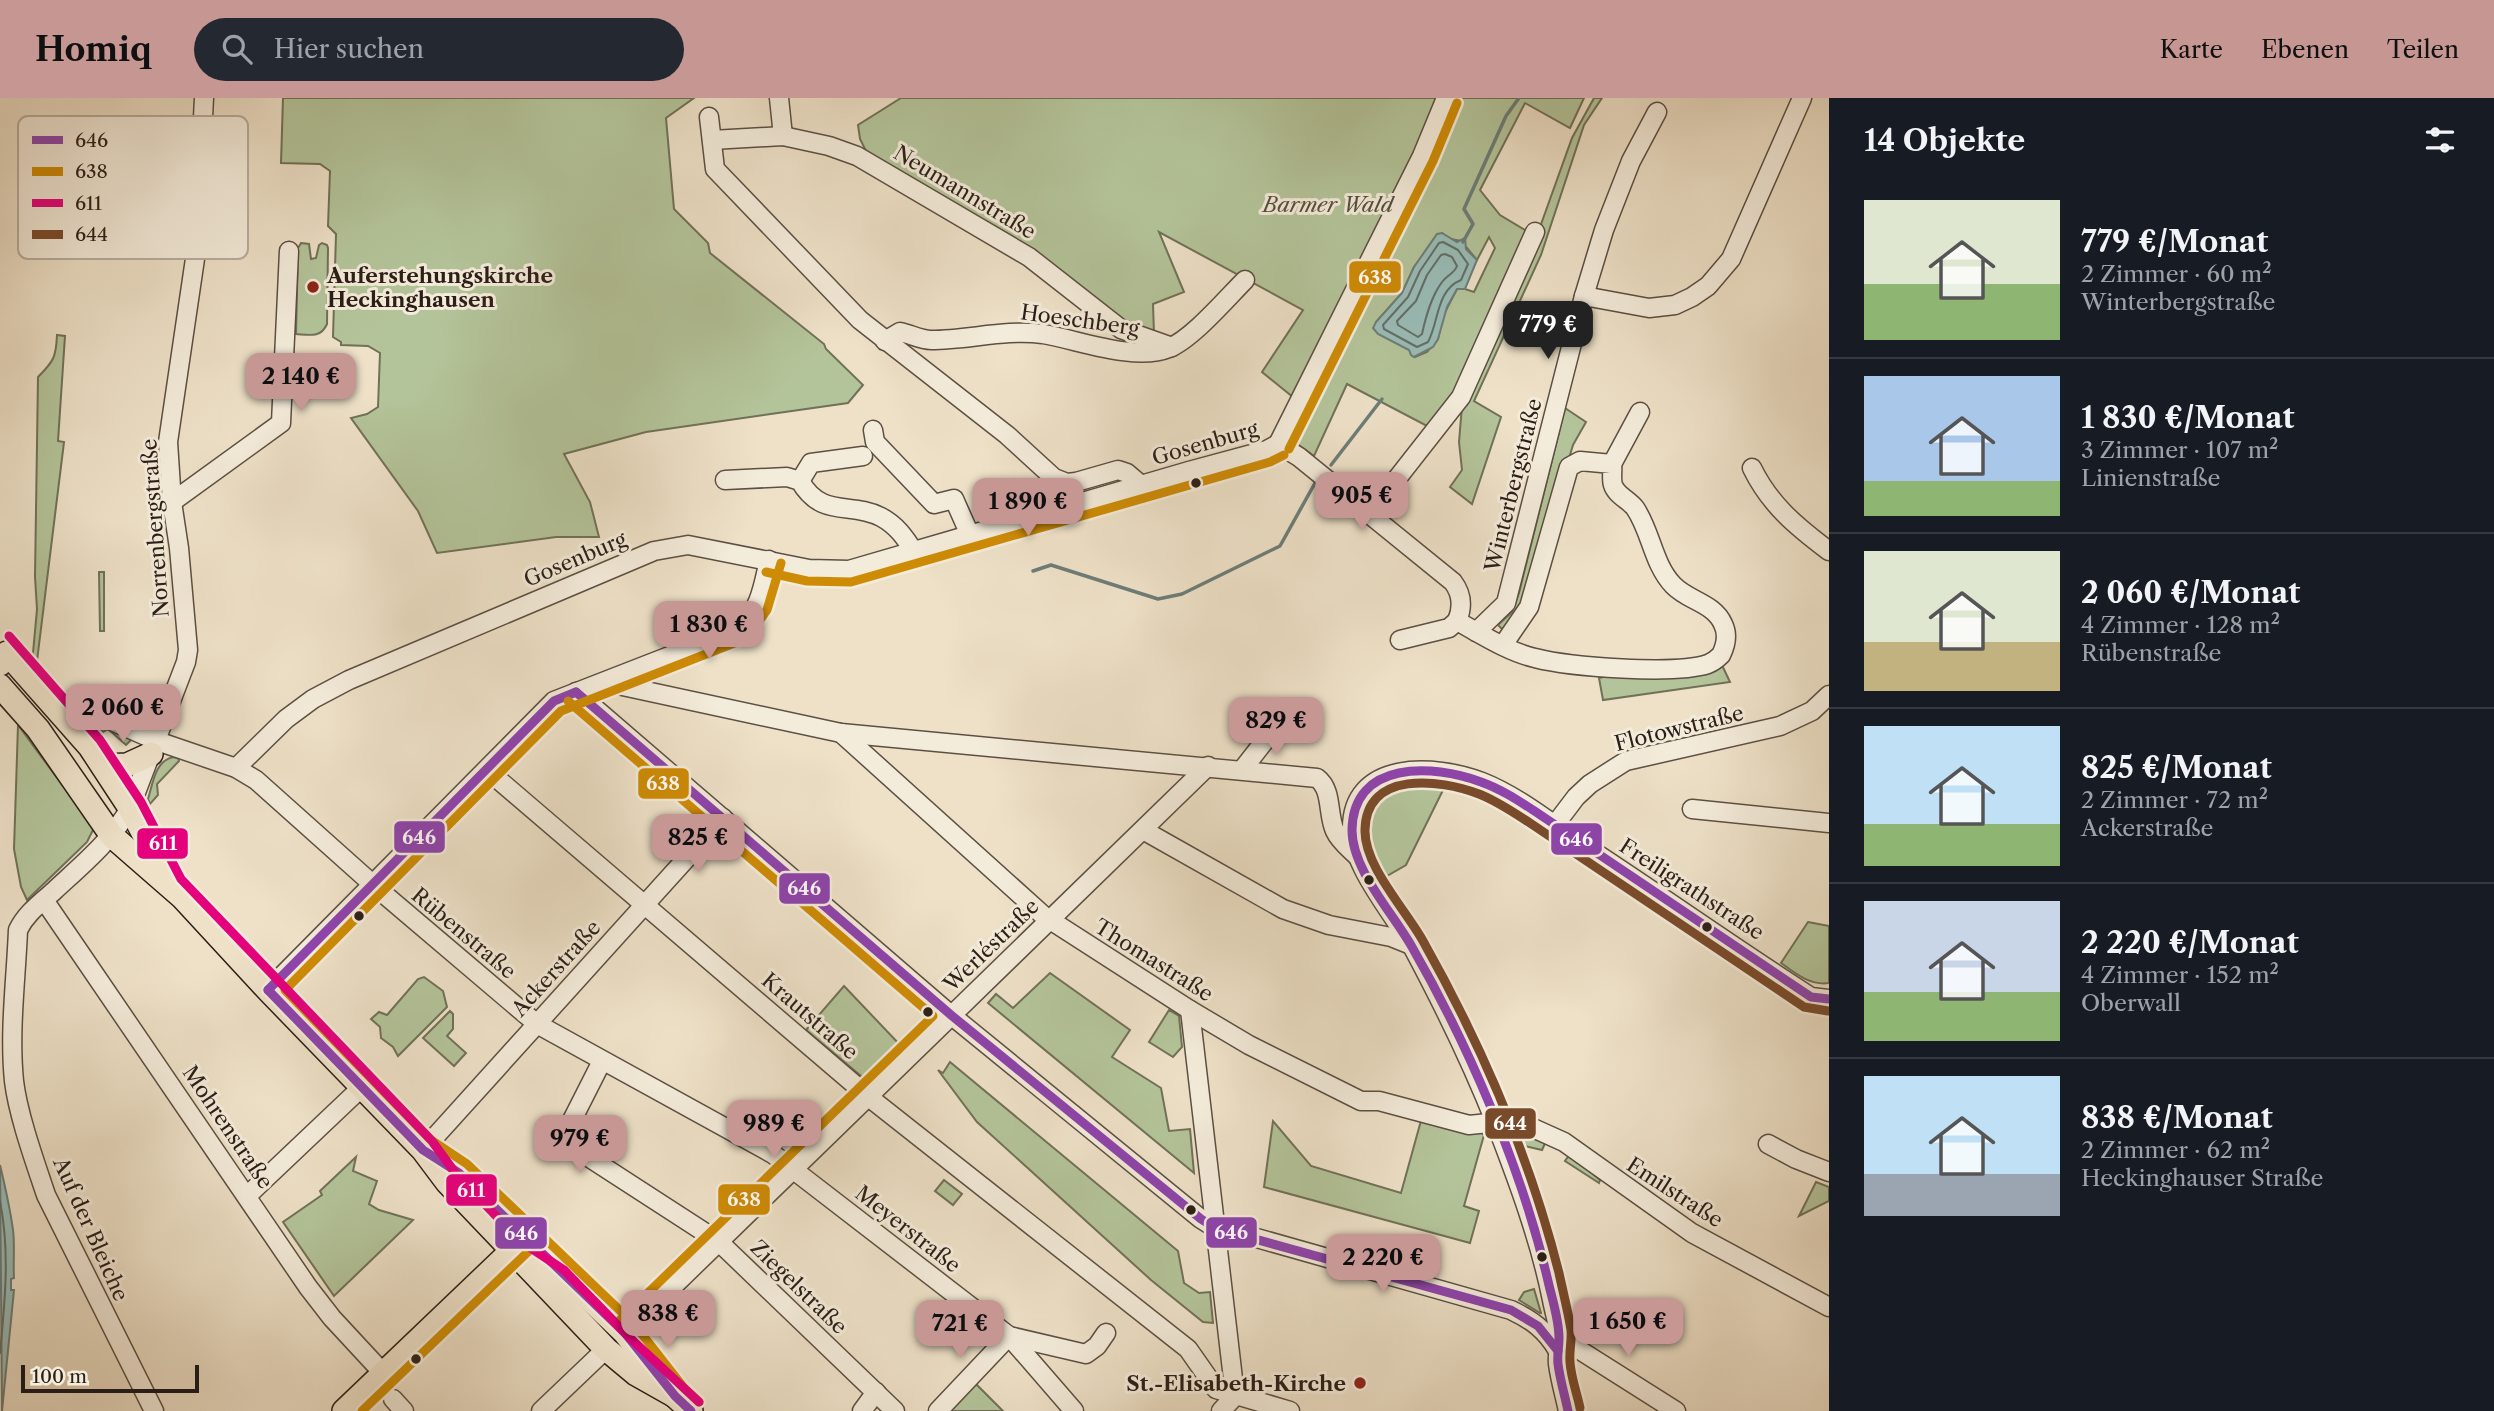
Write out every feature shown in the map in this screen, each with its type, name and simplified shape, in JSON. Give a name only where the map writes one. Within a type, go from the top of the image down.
[{"type":"main road","points":[[2,654],[85,740],[130,808],[171,886]]},
{"type":"main road","points":[[0,685],[38,729],[112,836],[171,886],[423,1150],[447,1182],[625,1333],[683,1404]]},
{"type":"main road","points":[[103,766],[127,765],[154,748]]},
{"type":"main road","points":[[519,1243],[606,1349],[636,1374],[683,1404]]},
{"type":"main road","points":[[344,1411],[519,1243]]},
{"type":"street","name":"Norrenbergstraße","points":[[203,116],[204,98]]},
{"type":"street","points":[[779,98],[783,136]]},
{"type":"street","points":[[1278,444],[1422,156],[1446,98]]},
{"type":"street","points":[[1584,296],[1649,308],[1675,305],[1708,286],[1731,259],[1802,98]]},
{"type":"street","name":"Winterbergstraße","points":[[1476,632],[1506,603],[1584,296],[1604,230],[1631,161],[1657,112]]},
{"type":"street","points":[[709,117],[715,169],[842,304],[1007,435],[1054,478],[1067,483],[1076,482],[1118,470],[1128,473],[1141,485]]},
{"type":"street","name":"Neumannstraße","points":[[712,140],[783,136],[829,146],[867,161],[1030,257],[1121,329],[1172,347]]},
{"type":"street","points":[[1370,513],[1461,397],[1535,232]]},
{"type":"street","points":[[172,502],[281,423],[289,251]]},
{"type":"street","name":"Norrenbergstraße","points":[[18,930],[24,916],[112,836],[130,808],[186,662],[188,650],[172,502],[169,442],[195,259]]},
{"type":"street","points":[[1172,347],[1208,317],[1244,280]]},
{"type":"street","name":"Hoeschberg","points":[[886,341],[900,332],[929,340],[1006,332],[1042,334],[1143,352],[1172,347]]},
{"type":"street","points":[[1399,640],[1449,628],[1457,621],[1533,658],[1555,662],[1648,669],[1706,664],[1721,655],[1726,638],[1724,626],[1713,609],[1691,599],[1674,587],[1666,577],[1636,509],[1612,484],[1612,464],[1640,412]]},
{"type":"street","points":[[873,430],[875,442],[934,504],[954,499],[970,534]]},
{"type":"street","name":"Gosenburg","points":[[236,768],[286,719],[313,699],[349,680],[654,551],[680,546],[708,548],[809,569],[849,570],[1267,450],[1278,444],[1299,457],[1453,582],[1459,590],[1461,602],[1457,621]]},
{"type":"street","points":[[800,481],[811,463],[863,456]]},
{"type":"street","points":[[1503,645],[1529,607],[1569,467],[1580,461],[1612,464]]},
{"type":"street","points":[[1752,468],[1775,506],[1829,551]]},
{"type":"street","points":[[725,480],[788,477],[800,481],[804,489],[829,507],[880,516],[904,536],[914,552]]},
{"type":"street","points":[[268,990],[554,701],[739,629],[754,614],[759,604],[769,560]]},
{"type":"street","points":[[604,682],[841,733],[1317,778],[1326,786],[1333,828],[1358,857]]},
{"type":"street","points":[[576,692],[951,1015],[1183,1206],[1215,1228],[1511,1310],[1540,1326],[1558,1344],[1676,1411]]},
{"type":"street","name":"Flotowstraße","points":[[1554,826],[1576,797],[1590,784],[1626,761],[1780,726],[1812,711],[1829,695]]},
{"type":"street","name":"Rübenstraße","points":[[78,706],[154,748],[236,768],[257,780],[372,883],[537,1024],[773,1154],[793,1169]]},
{"type":"street","points":[[1242,770],[1281,720]]},
{"type":"street","name":"Thomastraße","points":[[841,733],[1051,920],[1190,1010],[1249,1045],[1361,1101],[1379,1101],[1469,1125],[1496,1123]]},
{"type":"street","name":"Werléstraße","points":[[625,1333],[1208,766]]},
{"type":"street","name":"Krautstraße","points":[[487,770],[867,1095],[1188,1349],[1216,1389],[1290,1411]]},
{"type":"street","name":"Freiligrathstraße","points":[[1568,1411],[1541,1256],[1496,1123],[1460,1039],[1411,945],[1358,857],[1352,832],[1356,807],[1379,779],[1402,771],[1445,772],[1479,781],[1554,826],[1811,997],[1829,999]]},
{"type":"street","points":[[1692,809],[1829,823]]},
{"type":"street","name":"Ackerstraße","points":[[423,1150],[723,818]]},
{"type":"street","points":[[1143,830],[1283,909],[1329,925],[1391,937],[1411,945]]},
{"type":"street","name":"Mohrenstraße","points":[[44,900],[307,1287],[331,1318],[383,1373]]},
{"type":"street","name":"Auf der Bleiche","points":[[18,930],[12,1054],[14,1084],[35,1163],[58,1223],[154,1411]]},
{"type":"street","points":[[1190,1010],[1235,1396],[1221,1411]]},
{"type":"street","name":"Ziegelstraße","points":[[602,1061],[562,1140],[718,1241],[895,1411]]},
{"type":"street","points":[[247,1196],[362,1087]]},
{"type":"street","name":"Emilstraße","points":[[1496,1123],[1508,1121],[1524,1124],[1564,1142],[1692,1233],[1829,1307]]},
{"type":"street","points":[[1768,1144],[1829,1172]]},
{"type":"street","name":"Meyerstraße","points":[[793,1169],[1009,1336],[1086,1354],[1097,1346],[1106,1333]]},
{"type":"street","points":[[939,1411],[1009,1336],[1074,1411]]},
{"type":"street","points":[[541,1411],[606,1349]]},
{"type":"street","points":[[862,1411],[876,1392]]},
{"type":"green space","points":[[283,98],[694,98],[666,118],[674,209],[708,243],[710,253],[824,344],[863,385],[848,403],[646,432],[564,454],[590,502],[599,537],[556,537],[437,553],[418,511],[351,418],[367,414],[378,407],[380,353],[368,346],[341,345],[341,342],[333,337],[336,234],[328,226],[330,171],[320,164],[281,163]]},
{"type":"green space","name":"Barmer Wald","points":[[901,98],[1584,98],[1570,128],[1525,103],[1480,190],[1500,215],[1530,233],[1455,392],[1427,426],[1347,384],[1314,456],[1289,438],[1294,398],[1262,372],[1303,310],[1159,232],[1184,292],[1153,304],[1154,334],[1125,325],[867,153],[860,139],[858,125]],"holes":[[[1442,233],[1450,239],[1461,241],[1477,260],[1489,237],[1495,248],[1474,292],[1457,289],[1442,318],[1438,339],[1427,352],[1415,357],[1376,322],[1402,293],[1414,267]]]},
{"type":"green space","points":[[1594,98],[1602,98],[1584,125],[1541,255],[1474,401],[1501,417],[1472,504],[1450,487],[1462,470],[1459,442],[1462,406],[1535,241],[1572,138]]},
{"type":"green space","points":[[301,243],[309,244],[311,259],[316,258],[322,243],[328,248],[327,324],[322,332],[314,335],[296,334],[298,248]]},
{"type":"green space","points":[[57,335],[65,336],[58,441],[64,442],[36,669],[32,664],[37,609],[35,577],[38,377],[53,358]]},
{"type":"green space","points":[[1565,408],[1586,422],[1573,445],[1527,600],[1505,632],[1498,625],[1512,612],[1519,593]]},
{"type":"green space","points":[[99,572],[104,572],[104,631],[100,631]]},
{"type":"green space","points":[[1721,663],[1730,682],[1603,700],[1599,678],[1627,672]]},
{"type":"green space","points":[[85,717],[134,737],[126,745],[108,729],[103,732],[99,728],[96,730]]},
{"type":"green space","points":[[18,725],[94,828],[87,842],[27,900],[21,887],[14,849]]},
{"type":"green space","points":[[174,757],[179,761],[157,784],[158,795],[150,804],[148,799],[159,767]]},
{"type":"green space","points":[[1419,783],[1445,786],[1406,865],[1387,876],[1367,841],[1368,813],[1388,792]]},
{"type":"green space","points":[[1808,922],[1829,926],[1829,983],[1809,981],[1781,963]]},
{"type":"green space","points":[[1050,973],[1130,1030],[1112,1057],[1161,1088],[1169,1131],[1190,1129],[1194,1173],[988,1003],[996,994],[1013,1008]]},
{"type":"green space","points":[[424,977],[443,991],[447,1007],[398,1056],[393,1047],[381,1038],[380,1027],[371,1019],[379,1012],[387,1015],[418,979]]},
{"type":"green space","points":[[844,986],[902,1047],[867,1081],[806,1030]]},
{"type":"green space","points":[[1169,1010],[1179,1016],[1182,1047],[1173,1057],[1149,1042]]},
{"type":"green space","points":[[450,1011],[453,1014],[453,1029],[447,1036],[466,1053],[454,1066],[423,1038]]},
{"type":"green space","points":[[950,1062],[1178,1251],[1184,1283],[1199,1293],[1210,1292],[1213,1323],[1203,1322],[1151,1280],[977,1122],[938,1070],[943,1073]]},
{"type":"green space","points":[[1422,1117],[1479,1131],[1484,1135],[1464,1206],[1479,1211],[1470,1243],[1264,1187],[1273,1121],[1311,1166],[1401,1193]]},
{"type":"green space","points":[[1523,1130],[1547,1139],[1542,1150],[1525,1146],[1519,1153],[1516,1140]]},
{"type":"green space","points":[[1570,1154],[1600,1180],[1599,1183],[1565,1161]]},
{"type":"green space","points":[[356,1157],[353,1171],[377,1181],[369,1204],[379,1210],[413,1220],[334,1296],[283,1222],[322,1195],[320,1191]]},
{"type":"green space","points":[[944,1180],[962,1194],[953,1205],[935,1191]]},
{"type":"green space","points":[[1816,1182],[1829,1187],[1829,1201],[1799,1216]]},
{"type":"green space","points":[[1534,1289],[1541,1313],[1519,1300],[1524,1292]]},
{"type":"green space","points":[[975,1383],[1003,1411],[949,1411]]},
{"type":"water","points":[[1442,233],[1457,242],[1465,238],[1466,249],[1477,260],[1465,289],[1457,289],[1447,307],[1433,347],[1414,357],[1409,350],[1378,334],[1373,328],[1402,293],[1414,267],[1437,234]]},
{"type":"water","points":[[0,1165],[14,1248],[14,1278],[11,1279],[11,1290],[14,1290],[2,1411]]},
{"type":"waterway","points":[[1463,242],[1473,224],[1464,209],[1506,116],[1519,98]]},
{"type":"waterway","points":[[1331,465],[1382,399]]},
{"type":"waterway","points":[[1033,571],[1051,565],[1158,599],[1182,594],[1280,546],[1315,483]]},
{"type":"transit line","name":"638","points":[[1289,449],[1433,161],[1457,103]]},
{"type":"transit line","name":"638","points":[[766,572],[807,581],[851,582],[1270,462],[1284,455]]},
{"type":"transit line","name":"638","points":[[699,1402],[684,1388],[634,1324],[467,1164],[431,1140],[285,990],[561,711],[747,638],[767,610],[781,563]]},
{"type":"transit line","name":"611","points":[[9,636],[100,740],[141,802],[181,879],[432,1141],[456,1174],[520,1241],[564,1270],[630,1338],[699,1402]]},
{"type":"transit line","name":"646","points":[[576,692],[951,1015],[1201,1219],[1215,1228],[1511,1310],[1538,1326],[1558,1351]]},
{"type":"transit line","name":"646","points":[[268,990],[554,701],[576,692]]},
{"type":"transit line","name":"638","points":[[568,701],[933,1016],[616,1324]]},
{"type":"transit line","name":"646","points":[[1568,1411],[1558,1364],[1559,1331],[1555,1309],[1537,1239],[1509,1152],[1454,1025],[1404,934],[1366,876],[1354,845],[1352,830],[1356,807],[1366,790],[1381,779],[1399,773],[1419,771],[1462,776],[1496,788],[1536,812],[1811,997],[1829,999]]},
{"type":"transit line","name":"644","points":[[1580,1408],[1571,1368],[1571,1330],[1567,1309],[1534,1187],[1502,1102],[1465,1020],[1423,941],[1371,858],[1365,830],[1369,811],[1378,797],[1391,788],[1408,784],[1445,785],[1486,797],[1530,823],[1804,1007],[1828,1011]]},
{"type":"transit line","name":"646","points":[[268,990],[423,1150],[459,1173],[625,1333],[675,1396],[691,1411]]},
{"type":"transit line","name":"638","points":[[362,1411],[534,1246]]},
{"type":"place","name":"Auferstehungskirche Heckinghausen","points":[[313,287]]},
{"type":"place","name":"St.-Elisabeth-Kirche","points":[[1360,1383]]}]
